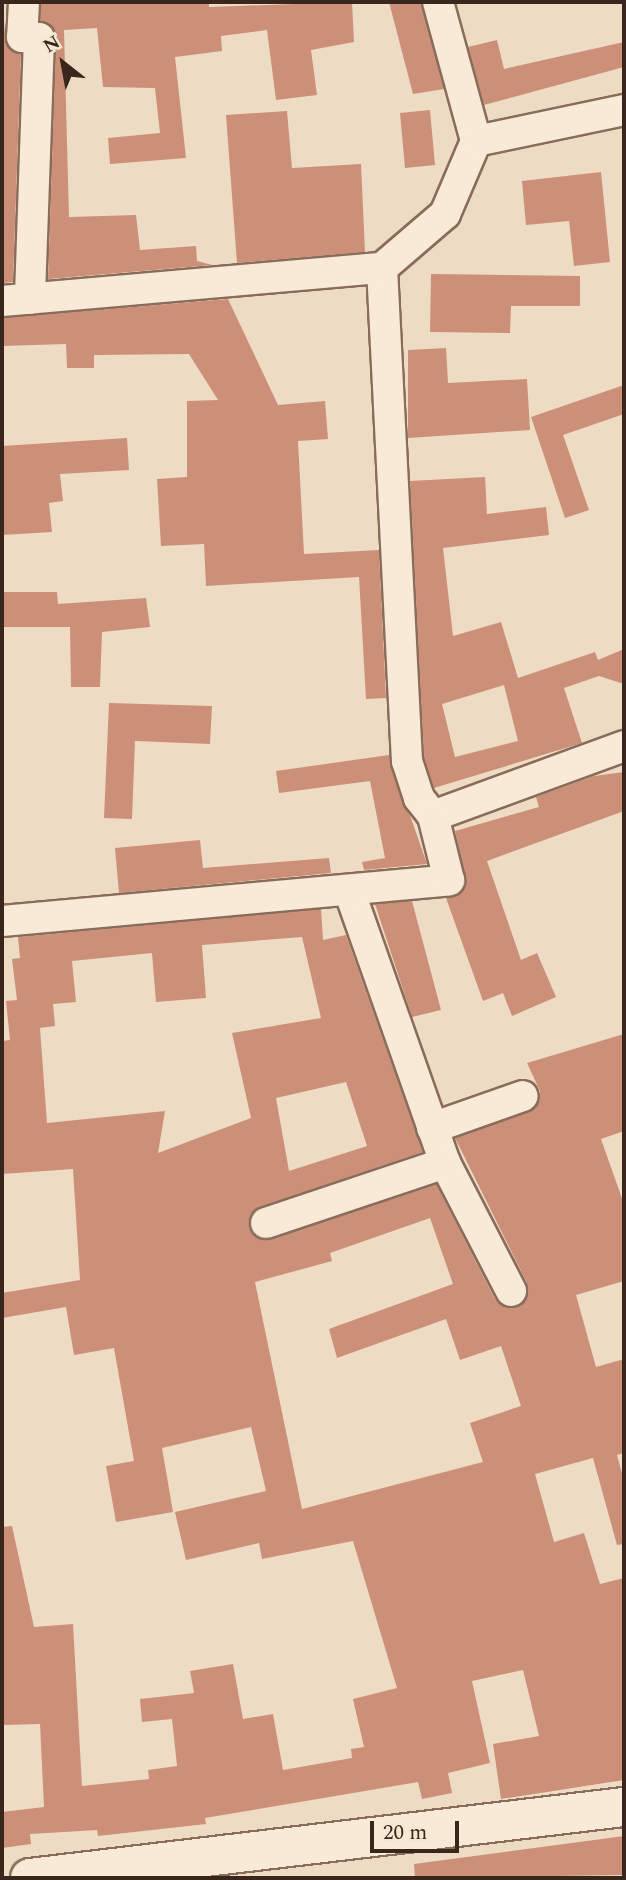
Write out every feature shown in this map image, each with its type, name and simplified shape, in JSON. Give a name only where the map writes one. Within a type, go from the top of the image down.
[{"type":"street","points":[[24,2],[22,37],[39,38],[16,300],[382,268],[445,214],[476,141],[438,2]]},
{"type":"street","points":[[476,141],[624,110]]},
{"type":"street","points":[[2,922],[350,893],[449,880],[433,816],[419,798],[407,761],[382,268]]},
{"type":"street","points":[[433,816],[624,746]]},
{"type":"street","points":[[350,893],[445,1163],[511,1292]]},
{"type":"street","points":[[432,1128],[523,1096]]},
{"type":"street","points":[[266,1223],[445,1163]]},
{"type":"street","points":[[30,1878],[624,1807]]},
{"type":"building","points":[[2,2],[6,44],[21,54],[13,282],[2,283]]},
{"type":"building","points":[[41,2],[209,2],[209,7],[352,2],[354,42],[311,50],[317,95],[276,100],[267,30],[221,36],[222,51],[175,57],[186,158],[110,164],[108,138],[160,133],[155,88],[103,87],[97,28],[64,30],[69,217],[136,215],[140,250],[196,246],[197,261],[212,265],[48,279],[56,39],[40,21]]},
{"type":"building","points":[[389,2],[421,2],[444,89],[413,94]]},
{"type":"building","points":[[497,40],[504,69],[624,42],[624,67],[484,105],[468,47]]},
{"type":"building","points":[[430,110],[435,165],[405,168],[400,113]]},
{"type":"building","points":[[287,111],[292,168],[361,164],[365,252],[237,263],[226,115]]},
{"type":"building","points":[[601,172],[610,262],[574,266],[569,221],[526,225],[522,181]]},
{"type":"building","points":[[431,274],[580,276],[580,306],[511,306],[510,333],[430,332]]},
{"type":"building","points":[[228,299],[278,405],[325,401],[328,439],[298,441],[304,554],[379,550],[386,698],[366,699],[359,577],[206,586],[204,544],[161,546],[157,479],[187,477],[187,401],[218,400],[189,354],[94,355],[94,368],[67,368],[66,344],[2,346],[2,318]]},
{"type":"building","points":[[446,348],[448,383],[527,379],[530,430],[408,438],[408,350]]},
{"type":"building","points":[[624,385],[624,414],[563,435],[589,510],[565,518],[531,417]]},
{"type":"building","points":[[127,438],[129,470],[60,474],[63,501],[49,503],[52,532],[2,535],[2,446]]},
{"type":"building","points":[[485,477],[487,514],[546,507],[549,535],[443,548],[453,636],[501,622],[518,678],[595,652],[598,660],[624,649],[624,684],[599,676],[564,688],[582,743],[434,788],[424,758],[410,481]],"holes":[[[504,685],[518,741],[455,757],[442,704]]]},
{"type":"building","points":[[2,592],[57,592],[58,604],[146,598],[150,627],[102,632],[100,687],[71,687],[70,627],[2,627]]},
{"type":"building","points":[[109,703],[212,706],[210,744],[135,741],[132,819],[104,818]]},
{"type":"building","points":[[389,755],[427,864],[364,870],[362,862],[385,858],[370,781],[279,793],[276,771]]},
{"type":"building","points":[[624,772],[624,811],[487,861],[521,960],[537,953],[556,997],[512,1016],[503,993],[483,1001],[446,898],[466,885],[455,831],[539,807],[536,797],[594,776]]},
{"type":"building","points":[[200,840],[203,868],[329,858],[331,873],[119,893],[115,848]]},
{"type":"building","points":[[412,901],[441,1010],[412,1017],[375,904]]},
{"type":"building","points":[[321,909],[323,940],[346,935],[423,1152],[260,1207],[249,1228],[262,1240],[436,1184],[495,1299],[509,1308],[520,1306],[527,1283],[455,1138],[536,1108],[540,1091],[527,1063],[624,1034],[624,1131],[601,1139],[624,1204],[624,1281],[576,1295],[596,1367],[624,1359],[624,1453],[617,1455],[624,1481],[624,1544],[617,1545],[593,1458],[535,1474],[554,1542],[584,1533],[600,1584],[624,1578],[624,1780],[501,1799],[493,1744],[539,1736],[523,1670],[472,1681],[490,1763],[448,1773],[452,1793],[422,1799],[418,1782],[205,1818],[206,1824],[98,1836],[97,1830],[30,1834],[31,1844],[2,1848],[2,1812],[44,1807],[40,1724],[2,1725],[2,1527],[12,1526],[34,1627],[73,1624],[82,1786],[149,1779],[148,1770],[177,1766],[172,1719],[142,1722],[140,1699],[194,1693],[190,1671],[233,1664],[243,1719],[273,1714],[283,1770],[352,1758],[351,1749],[364,1747],[353,1699],[397,1688],[353,1541],[262,1559],[259,1543],[186,1560],[175,1512],[266,1491],[251,1427],[162,1448],[173,1512],[116,1522],[106,1466],[134,1461],[114,1348],[74,1355],[66,1307],[2,1318],[2,1293],[80,1280],[73,1169],[2,1174],[3,1041],[10,1040],[6,1001],[17,1000],[12,959],[20,958],[18,937]],"holes":[[[302,937],[321,1018],[232,1033],[251,1118],[158,1153],[165,1111],[47,1123],[40,1028],[55,1026],[53,1004],[76,1002],[72,961],[152,953],[156,1002],[206,998],[202,945]],[[346,1082],[367,1146],[289,1171],[276,1098]],[[430,1218],[453,1284],[329,1329],[337,1358],[446,1319],[460,1360],[501,1346],[521,1406],[470,1423],[483,1462],[302,1509],[255,1282],[332,1261],[330,1253]]]},
{"type":"building","points":[[624,1836],[624,1875],[415,1878],[414,1864]]}]
